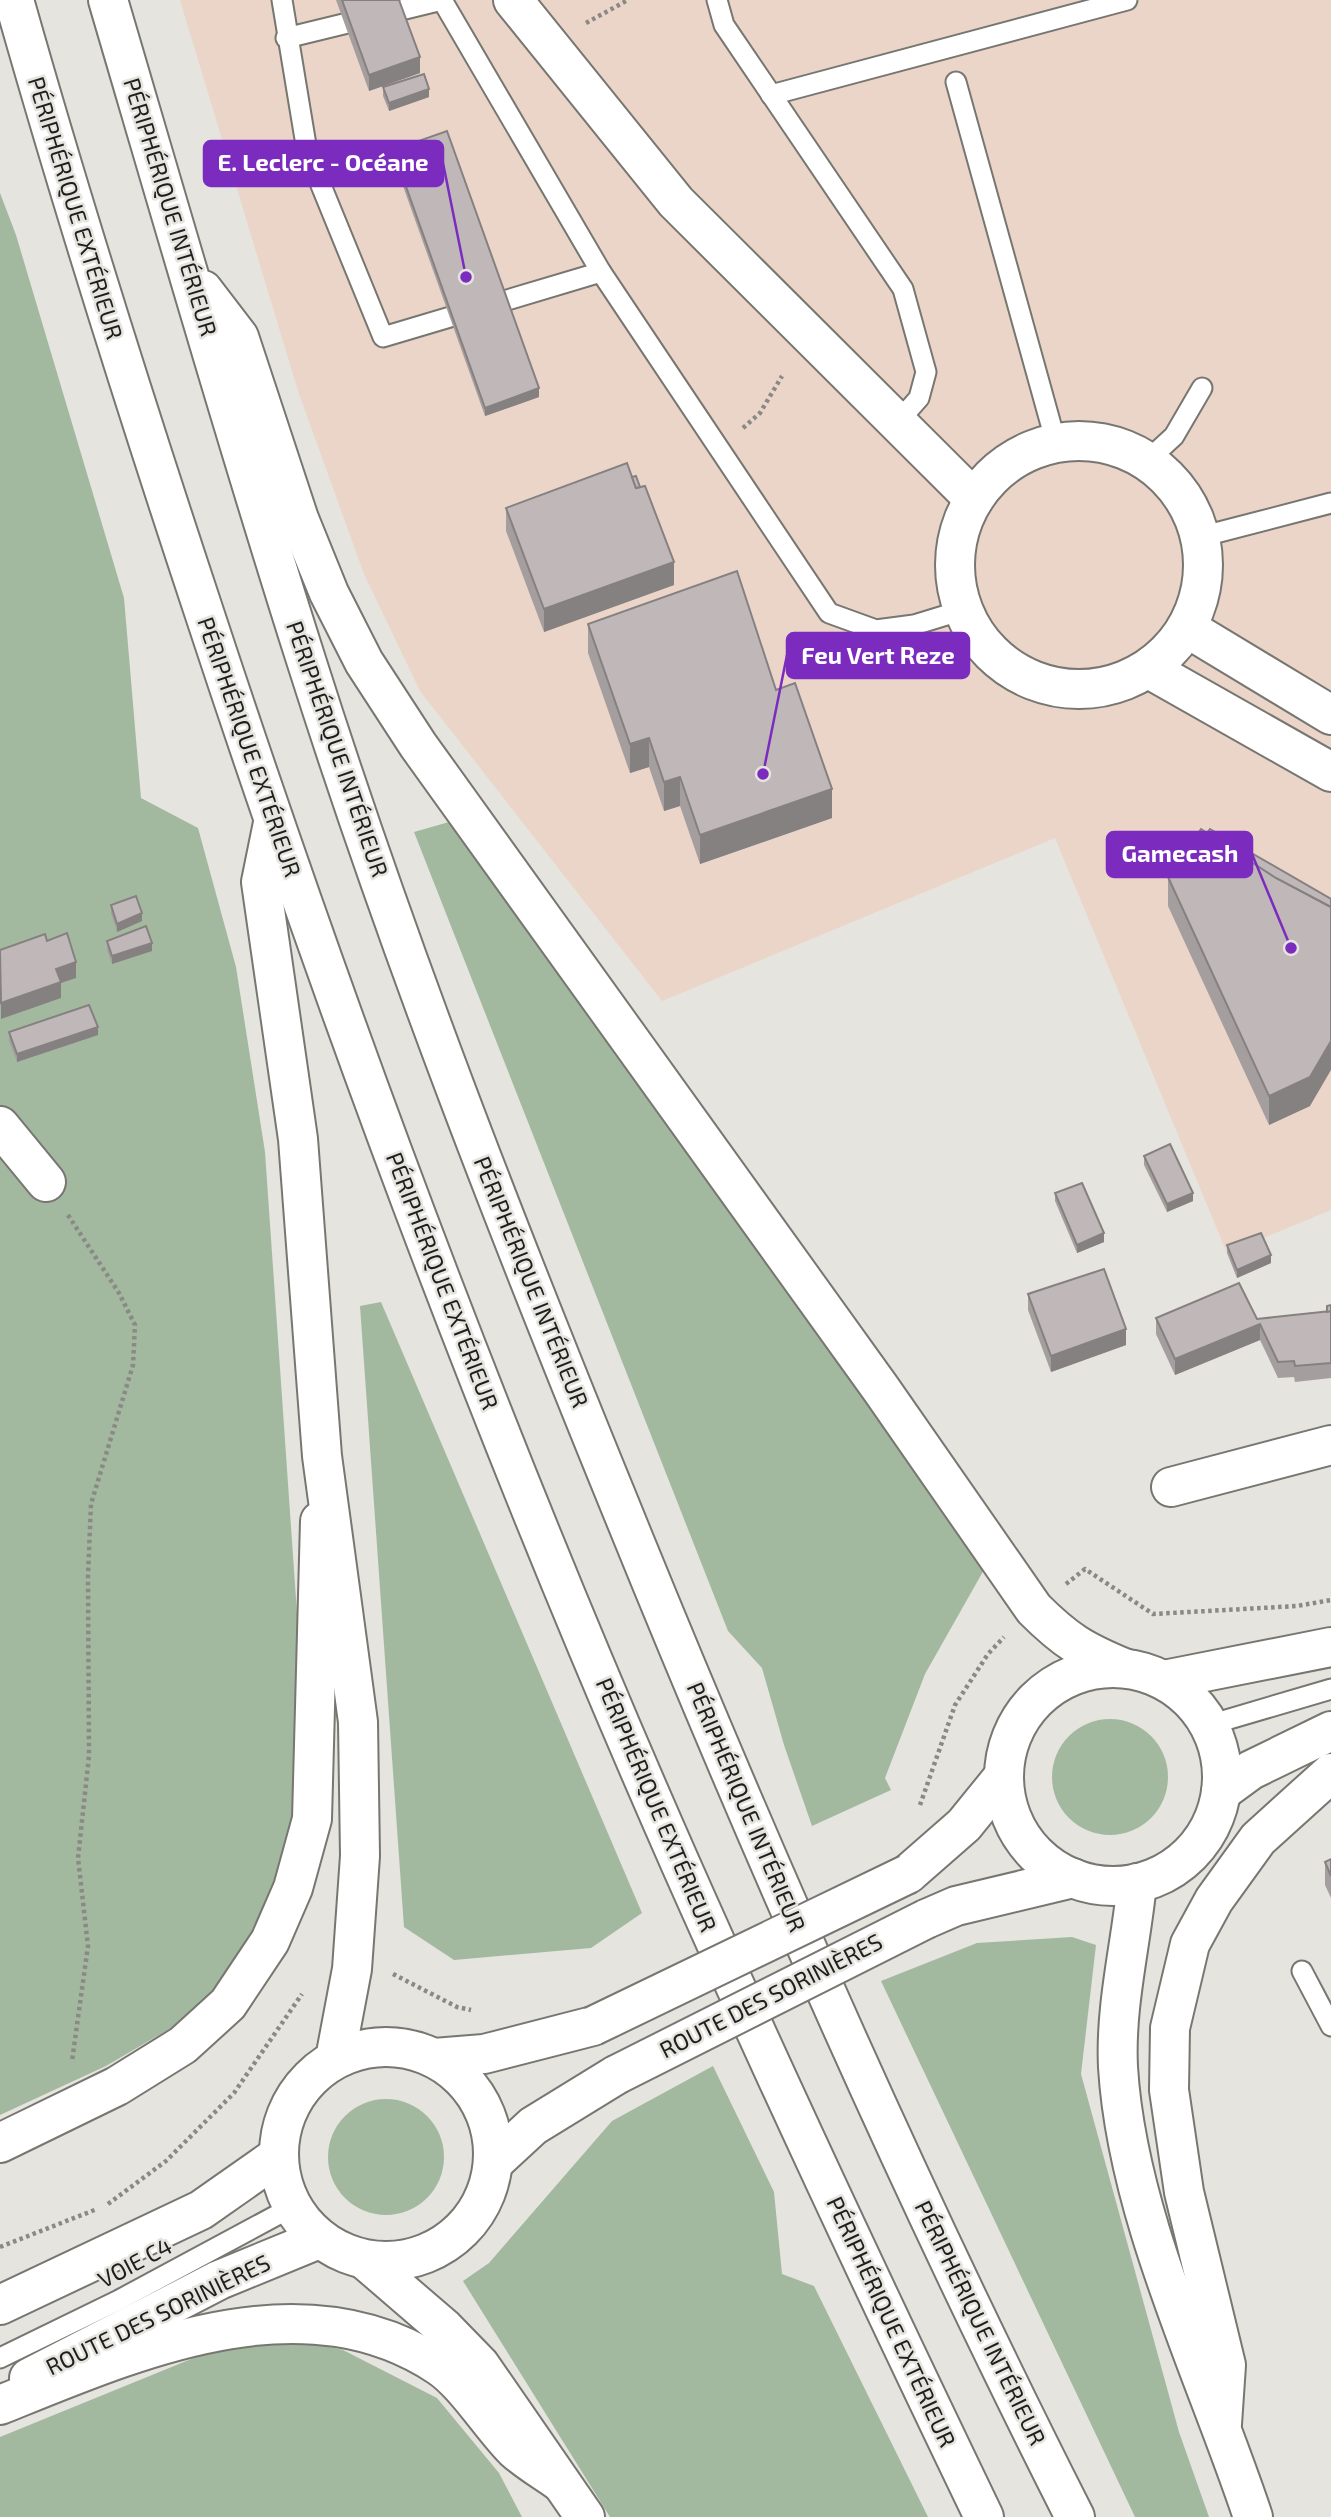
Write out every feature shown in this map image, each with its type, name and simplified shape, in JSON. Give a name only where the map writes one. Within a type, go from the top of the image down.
[{"type":"main road","name":"PÉRIPHÉRIQUE EXTÉRIEUR","points":[[14,0],[112,334],[274,823],[417,1220],[573,1611],[678,1859],[788,2105],[985,2517]]},
{"type":"main road","name":"PÉRIPHÉRIQUE INTÉRIEUR","points":[[108,0],[307,665],[470,1129],[547,1328],[765,1854],[933,2225],[1075,2517]]},
{"type":"main road","points":[[513,0],[676,202],[974,499]]},
{"type":"main road","points":[[187,268],[239,337],[299,519],[329,593],[364,662],[418,745],[896,1410],[1034,1609],[1065,1640],[1124,1668],[1164,1680],[1193,1703],[1209,1725],[1221,1759],[1221,1792],[1214,1817],[1201,1841],[1184,1860],[1162,1874],[1137,1883],[1105,1886],[1073,1878],[1045,1862],[1023,1838],[1008,1809],[1003,1777],[1007,1751],[1016,1726],[1030,1705],[1050,1687],[1073,1675],[1098,1668],[1124,1668]]},
{"type":"main road","points":[[1087,441],[1118,447],[1147,461],[1170,482],[1189,507],[1200,537],[1204,568],[1199,600],[1187,628],[1170,651],[1149,669],[1113,685],[1074,690],[1035,682],[996,657],[980,640],[963,610],[955,572],[959,534],[974,499],[996,473],[1024,454],[1056,443],[1087,441]]},
{"type":"main road","points":[[1187,628],[1331,715]]},
{"type":"main road","points":[[1149,669],[1331,772]]},
{"type":"main road","points":[[274,823],[261,882],[298,1139],[321,1456],[358,1722],[360,1856],[352,1969],[335,2059]]},
{"type":"main road","points":[[0,1126],[47,1182]]},
{"type":"main road","points":[[1171,1487],[1331,1445]]},
{"type":"main road","points":[[0,2143],[117,2086],[183,2045],[228,2004],[270,1941],[293,1888],[312,1819],[321,1456]]},
{"type":"main road","points":[[1164,1680],[1331,1647]]},
{"type":"main road","points":[[1221,1792],[1251,1770],[1331,1731]]},
{"type":"main road","points":[[1222,2424],[1227,2365],[1184,2192],[1169,2090],[1170,2028],[1190,1944],[1214,1900],[1258,1839],[1331,1773]]},
{"type":"main road","name":"ROUTE DES SORINIÈRES","points":[[434,2058],[484,2054],[593,2026],[908,1874],[964,1825],[1003,1777]]},
{"type":"main road","name":"ROUTE DES SORINIÈRES","points":[[493,2163],[533,2126],[616,2075],[926,1919],[956,1906],[1073,1878]]},
{"type":"main road","points":[[1137,1883],[1117,2023],[1118,2069],[1129,2150],[1178,2315],[1222,2424],[1253,2517]]},
{"type":"main road","points":[[391,2046],[434,2058],[459,2076],[477,2097],[492,2140],[493,2163],[486,2193],[472,2219],[450,2240],[424,2255],[394,2262],[365,2260],[341,2252],[319,2239],[292,2207],[283,2185],[278,2156],[281,2127],[293,2099],[311,2076],[335,2059],[362,2049],[391,2046]]},
{"type":"main road","points":[[0,2305],[201,2210],[278,2156]]},
{"type":"main road","name":"ROUTE DES SORINIÈRES","points":[[0,2395],[219,2280],[319,2239]]},
{"type":"main road","points":[[365,2260],[444,2328],[480,2365],[531,2434],[585,2517]]},
{"type":"main road","points":[[0,2405],[197,2333],[279,2322],[340,2327],[391,2342],[441,2367],[515,2449],[561,2483]]},
{"type":"lane","points":[[282,0],[286,38],[307,150],[383,337],[601,272]]},
{"type":"lane","points":[[286,38],[442,0],[601,272],[830,613],[876,630],[914,625],[963,610]]},
{"type":"lane","points":[[717,0],[724,25],[903,289],[926,372],[919,398],[897,422]]},
{"type":"lane","points":[[771,95],[1127,0]]},
{"type":"lane","points":[[956,82],[1056,443]]},
{"type":"lane","points":[[1147,461],[1174,436],[1202,388]]},
{"type":"lane","points":[[1200,537],[1331,503]]},
{"type":"lane","points":[[1209,1725],[1331,1689]]},
{"type":"lane","points":[[1302,1971],[1331,2026]]},
{"type":"lane","name":"VOIE C4","points":[[0,2358],[119,2300],[292,2207]]},
{"type":"path","points":[[576,29],[628,0]]},
{"type":"path","points":[[718,446],[760,413],[782,376]]},
{"type":"path","points":[[47,1182],[119,1293],[135,1325],[133,1365],[91,1504],[88,1576],[89,1756],[78,1858],[88,1947],[63,2110]]},
{"type":"path","points":[[912,1813],[921,1803],[955,1705],[988,1654],[1034,1609],[1085,1569],[1153,1614],[1297,1606],[1331,1600]]},
{"type":"path","points":[[0,2247],[105,2205],[166,2161],[234,2093],[298,1998],[323,1969],[393,1973],[457,2007],[480,2012]]},
{"type":"shaded area","points":[[180,0],[1331,0],[1331,1210],[1227,1253],[1055,838],[662,1001],[420,691],[364,574],[298,391]]},
{"type":"green space","points":[[0,193],[16,235],[124,598],[141,798],[198,828],[236,967],[265,1152],[299,1642],[293,1840],[247,1945],[205,2008],[106,2066],[0,2115]]},
{"type":"green space","points":[[449,822],[985,1568],[925,1674],[885,1778],[891,1790],[812,1826],[784,1745],[762,1668],[728,1631],[414,832]]},
{"type":"green space","points":[[381,1302],[642,1913],[591,1948],[454,1960],[404,1927],[360,1306]]},
{"type":"green space","points":[[1110,1719],[1132,1724],[1151,1736],[1163,1755],[1168,1777],[1163,1799],[1151,1818],[1132,1830],[1110,1835],[1088,1830],[1069,1818],[1057,1799],[1052,1777],[1057,1755],[1069,1736],[1088,1724]]},
{"type":"green space","points":[[1072,1937],[1096,1945],[1081,2074],[1179,2432],[1209,2517],[1135,2517],[881,1981],[977,1943]]},
{"type":"green space","points":[[713,2066],[774,2192],[782,2274],[814,2286],[928,2517],[610,2517],[463,2281],[489,2263],[612,2121]]},
{"type":"green space","points":[[386,2099],[408,2103],[427,2116],[440,2135],[444,2157],[440,2179],[427,2198],[408,2211],[386,2215],[364,2211],[345,2198],[332,2179],[328,2157],[332,2135],[345,2116],[364,2103]]},
{"type":"green space","points":[[278,2335],[343,2350],[437,2398],[499,2473],[522,2517],[0,2517],[0,2437],[201,2355]]},
{"type":"building","points":[[342,0],[399,0],[420,57],[369,75]]},
{"type":"building","points":[[424,74],[429,89],[389,103],[383,87]]},
{"type":"building","points":[[447,131],[539,388],[485,408],[393,150]]},
{"type":"building","points":[[627,463],[636,488],[645,486],[674,562],[544,609],[506,508]]},
{"type":"building","points":[[636,476],[640,487],[636,488],[632,477]]},
{"type":"building","points":[[737,571],[776,690],[795,683],[832,789],[700,835],[680,777],[664,782],[649,738],[630,744],[588,624]]},
{"type":"building","points":[[1201,829],[1276,878],[1331,907],[1331,1041],[1310,1077],[1269,1096],[1168,877]]},
{"type":"building","points":[[1210,829],[1331,899],[1331,907],[1276,878],[1207,833]]},
{"type":"building","points":[[136,896],[142,913],[117,924],[111,905]]},
{"type":"building","points":[[146,926],[152,943],[112,956],[107,941]]},
{"type":"building","points":[[67,933],[76,962],[56,969],[61,982],[1,1003],[0,950],[45,934],[47,941]]},
{"type":"building","points":[[89,1005],[98,1027],[17,1054],[9,1032]]},
{"type":"building","points":[[1170,1144],[1193,1193],[1167,1204],[1144,1156]]},
{"type":"building","points":[[1082,1183],[1104,1233],[1077,1245],[1055,1193]]},
{"type":"building","points":[[1261,1233],[1271,1255],[1237,1270],[1227,1245]]},
{"type":"building","points":[[1104,1269],[1126,1329],[1051,1356],[1028,1294]]},
{"type":"building","points":[[1239,1283],[1257,1319],[1331,1311],[1331,1363],[1295,1366],[1294,1361],[1278,1362],[1260,1324],[1175,1359],[1156,1318]]},
{"type":"building","points":[[1331,1859],[1331,1876],[1325,1862]]},
{"type":"place","name":"E. Leclerc - Océane","points":[[466,277]]},
{"type":"place","name":"Feu Vert Reze","points":[[763,774]]},
{"type":"place","name":"Gamecash","points":[[1291,948]]}]
